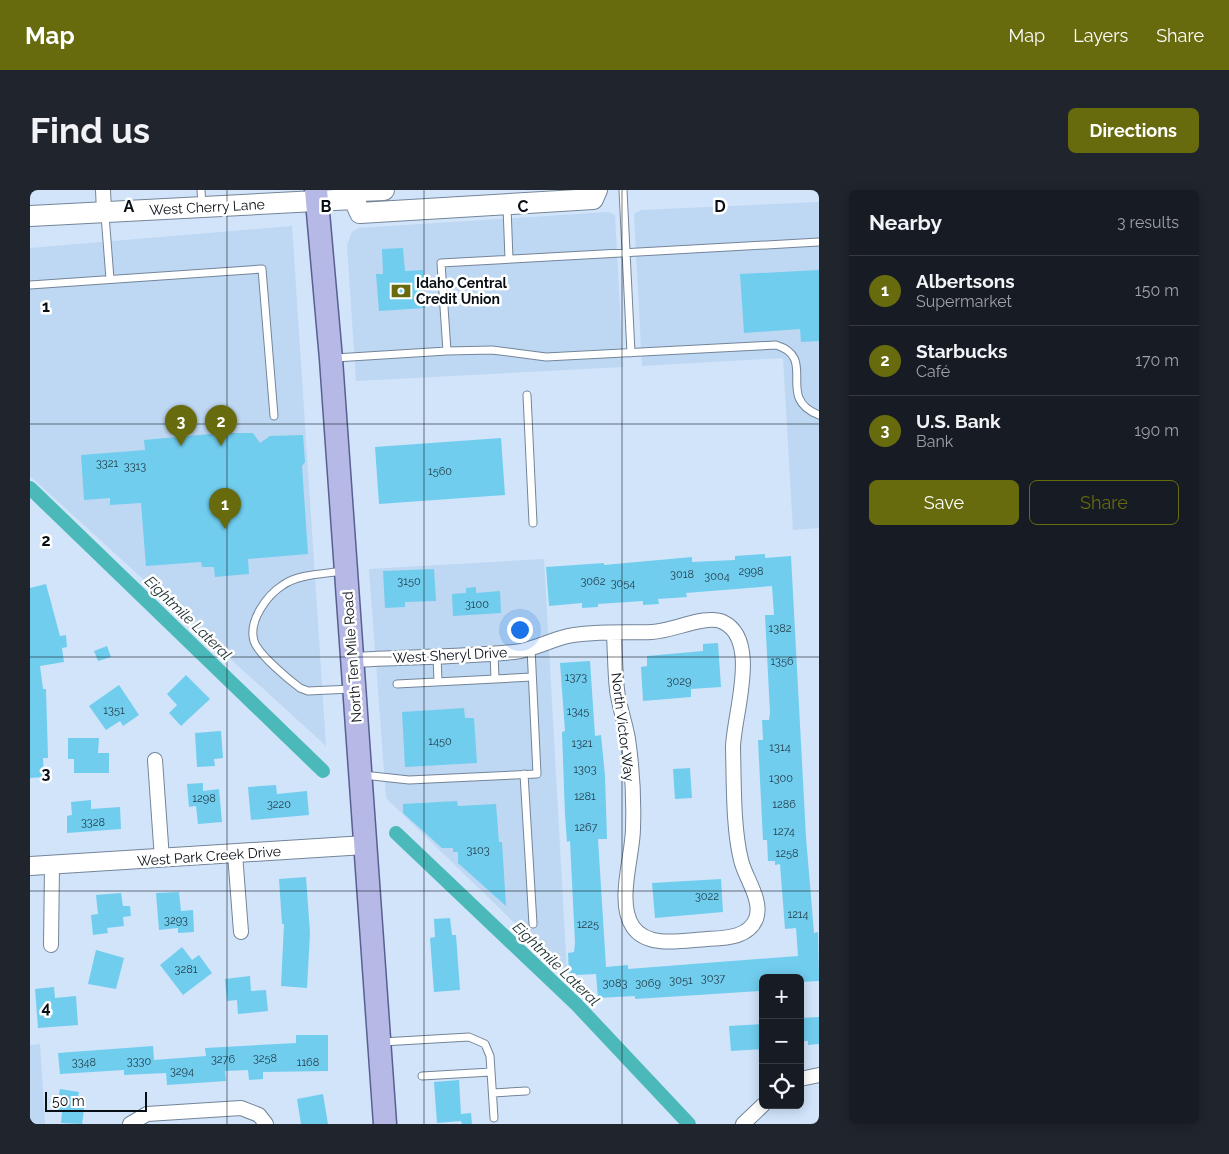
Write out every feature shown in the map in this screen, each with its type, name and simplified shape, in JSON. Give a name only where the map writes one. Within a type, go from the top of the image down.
[{"type":"main road","name":"West Cherry Lane","points":[[30,216],[104,212],[202,198],[317,196],[354,199],[359,192],[384,190]]},
{"type":"main road","points":[[354,199],[360,213],[593,199],[597,190]]},
{"type":"main road","name":"North Ten Mile Road","points":[[317,196],[332,358],[385,1124]]},
{"type":"street","points":[[103,190],[104,212]]},
{"type":"street","name":"West Sheryl Drive","points":[[352,660],[518,652],[569,636],[674,629],[701,620],[713,619],[724,622],[735,632],[740,644],[743,678],[733,746],[738,843],[746,878],[755,894],[758,907],[756,918],[750,928],[728,938],[660,941],[640,935]]},
{"type":"street","name":"North Victor Way","points":[[614,634],[617,687],[628,742],[633,830],[626,874],[628,917],[640,935]]},
{"type":"street","points":[[155,760],[162,859]]},
{"type":"street","name":"West Park Creek Drive","points":[[30,866],[162,859],[366,844]]},
{"type":"street","points":[[235,854],[241,932]]},
{"type":"street","points":[[51,945],[52,866]]},
{"type":"street","points":[[804,1078],[819,1075]]},
{"type":"street","points":[[130,1124],[147,1114],[241,1108],[263,1119]]},
{"type":"street","points":[[743,1124],[759,1109]]},
{"type":"lane","points":[[623,190],[631,353]]},
{"type":"lane","points":[[507,204],[509,259]]},
{"type":"lane","points":[[104,212],[110,279]]},
{"type":"lane","points":[[447,351],[441,263],[819,242]]},
{"type":"lane","points":[[30,285],[262,269],[274,416]]},
{"type":"lane","points":[[332,358],[492,350],[546,357],[776,346],[789,349],[796,358],[798,400],[807,410],[819,415]]},
{"type":"lane","points":[[527,395],[533,523]]},
{"type":"lane","points":[[346,571],[296,579],[283,584],[272,595],[256,618],[254,640],[260,650],[300,688],[308,691],[354,689]]},
{"type":"lane","points":[[360,774],[409,780],[537,774],[531,648]]},
{"type":"lane","points":[[494,653],[495,679]]},
{"type":"lane","points":[[437,656],[438,682]]},
{"type":"lane","points":[[397,684],[532,677]]},
{"type":"lane","points":[[524,774],[533,924]]},
{"type":"lane","points":[[379,1042],[469,1037],[485,1044],[490,1056],[494,1118]]},
{"type":"lane","points":[[422,1076],[491,1072]]},
{"type":"lane","points":[[492,1093],[526,1091]]},
{"type":"shaded area","points":[[819,202],[819,528],[793,530],[783,358],[642,366],[634,214],[641,210]]},
{"type":"shaded area","points":[[608,212],[615,215],[623,367],[356,381],[347,245],[352,232],[358,228]]},
{"type":"shaded area","points":[[292,226],[326,746],[30,476],[30,248]]},
{"type":"shaded area","points":[[544,559],[567,974],[386,798],[369,569]]},
{"type":"shaded area","points":[[40,1044],[45,1124],[30,1124],[30,1045]]},
{"type":"building","name":"Idaho Central Credit Union","points":[[403,248],[405,271],[423,270],[425,308],[379,311],[376,274],[383,274],[382,249]]},
{"type":"building","points":[[819,270],[819,341],[801,342],[800,329],[744,333],[740,274]]},
{"type":"building","points":[[221,433],[253,433],[260,443],[270,436],[303,435],[305,462],[302,466],[308,554],[248,559],[249,574],[215,577],[214,567],[202,567],[201,562],[146,566],[141,503],[110,505],[110,498],[84,500],[81,455],[145,450],[144,440]]},
{"type":"building","points":[[501,438],[505,495],[379,504],[375,447]]},
{"type":"building","points":[[765,554],[765,558],[791,556],[806,837],[814,933],[818,932],[819,981],[804,982],[804,974],[759,974],[759,991],[635,999],[635,996],[598,998],[596,974],[576,975],[575,973],[569,973],[568,953],[574,952],[575,943],[570,841],[567,842],[565,815],[562,732],[565,731],[560,663],[590,661],[595,736],[601,735],[605,776],[607,839],[598,839],[606,967],[628,965],[628,969],[798,956],[796,928],[785,929],[780,864],[775,865],[775,861],[768,861],[767,840],[763,840],[758,740],[763,740],[762,720],[769,720],[770,713],[765,615],[774,615],[772,586],[686,593],[687,597],[658,599],[659,604],[643,605],[643,601],[598,604],[598,607],[582,608],[582,603],[549,606],[546,567],[604,563],[604,565],[692,557],[692,562],[735,560],[735,556]]},
{"type":"building","points":[[434,569],[436,601],[405,602],[405,607],[385,608],[383,571]]},
{"type":"building","points":[[46,584],[60,636],[66,635],[67,647],[62,648],[64,662],[40,666],[43,689],[46,689],[48,758],[43,758],[44,777],[30,778],[30,588]]},
{"type":"building","points":[[476,587],[476,593],[500,591],[501,613],[453,616],[452,594],[466,593],[466,588]]},
{"type":"building","points":[[718,643],[721,687],[691,689],[691,697],[643,701],[641,667],[647,666],[647,656],[703,651],[703,644]]},
{"type":"building","points":[[107,646],[111,657],[98,661],[94,651]]},
{"type":"building","points":[[186,675],[210,699],[181,726],[169,713],[177,705],[167,694]]},
{"type":"building","points":[[119,685],[139,715],[123,726],[120,721],[106,730],[89,706]]},
{"type":"building","points":[[464,708],[465,718],[474,718],[477,763],[405,767],[402,712]]},
{"type":"building","points":[[221,731],[223,758],[214,759],[215,766],[197,767],[195,733]]},
{"type":"building","points":[[68,738],[99,738],[98,753],[109,753],[109,773],[74,773],[74,759],[68,759]]},
{"type":"building","points":[[690,768],[692,798],[675,799],[673,769]]},
{"type":"building","points":[[203,783],[203,791],[219,789],[222,822],[198,824],[196,806],[189,807],[187,784]]},
{"type":"building","points":[[276,785],[277,794],[307,791],[309,815],[251,820],[248,787]]},
{"type":"building","points":[[91,800],[91,809],[120,807],[121,829],[67,833],[67,816],[72,815],[71,802]]},
{"type":"building","points":[[457,801],[458,806],[496,804],[499,842],[502,842],[506,906],[458,863],[458,852],[453,852],[453,848],[442,848],[403,813],[403,804]]},
{"type":"building","points":[[306,877],[310,933],[307,988],[281,986],[284,924],[282,924],[279,879]]},
{"type":"building","points":[[721,879],[723,912],[655,918],[652,883]]},
{"type":"building","points":[[179,892],[181,911],[193,910],[194,932],[178,933],[178,928],[159,930],[156,893]]},
{"type":"building","points":[[121,893],[123,906],[130,906],[131,916],[123,917],[124,926],[107,928],[108,933],[93,935],[91,915],[98,914],[96,895]]},
{"type":"building","points":[[450,918],[452,935],[456,935],[460,990],[434,992],[430,938],[435,937],[434,919]]},
{"type":"building","points":[[182,947],[192,960],[199,955],[212,973],[183,995],[160,965]]},
{"type":"building","points":[[96,950],[124,958],[116,989],[88,984]]},
{"type":"building","points":[[250,976],[251,991],[266,990],[268,1011],[238,1014],[237,1000],[227,1001],[225,979]]},
{"type":"building","points":[[54,987],[55,998],[76,996],[78,1025],[38,1028],[35,989]]},
{"type":"building","points":[[819,1017],[819,1044],[808,1045],[808,1041],[804,1041],[804,1018]]},
{"type":"building","points":[[759,1024],[759,1049],[731,1051],[729,1026]]},
{"type":"building","points":[[296,1035],[328,1035],[328,1071],[263,1072],[263,1079],[249,1080],[248,1070],[225,1071],[226,1081],[167,1085],[166,1073],[124,1075],[124,1070],[60,1074],[58,1053],[153,1046],[154,1060],[206,1056],[205,1048],[296,1043]]},
{"type":"building","points":[[459,1080],[461,1114],[471,1113],[472,1124],[462,1124],[461,1121],[437,1123],[434,1082]]},
{"type":"building","points":[[60,1089],[79,1092],[77,1102],[85,1103],[82,1124],[61,1123],[62,1112],[56,1111]]},
{"type":"building","points":[[323,1094],[328,1124],[301,1124],[297,1099]]},
{"type":"waterway","name":"Eightmile Lateral","points":[[30,488],[323,771]]},
{"type":"waterway","name":"Eightmile Lateral","points":[[396,833],[577,1005],[689,1124]]},
{"type":"place","name":"Idaho Central Credit Union","points":[[401,291]]},
{"type":"place","name":"U.S. Bank","points":[[181,446]]},
{"type":"place","name":"Starbucks","points":[[221,446]]},
{"type":"place","name":"Albertsons","points":[[225,529]]}]
